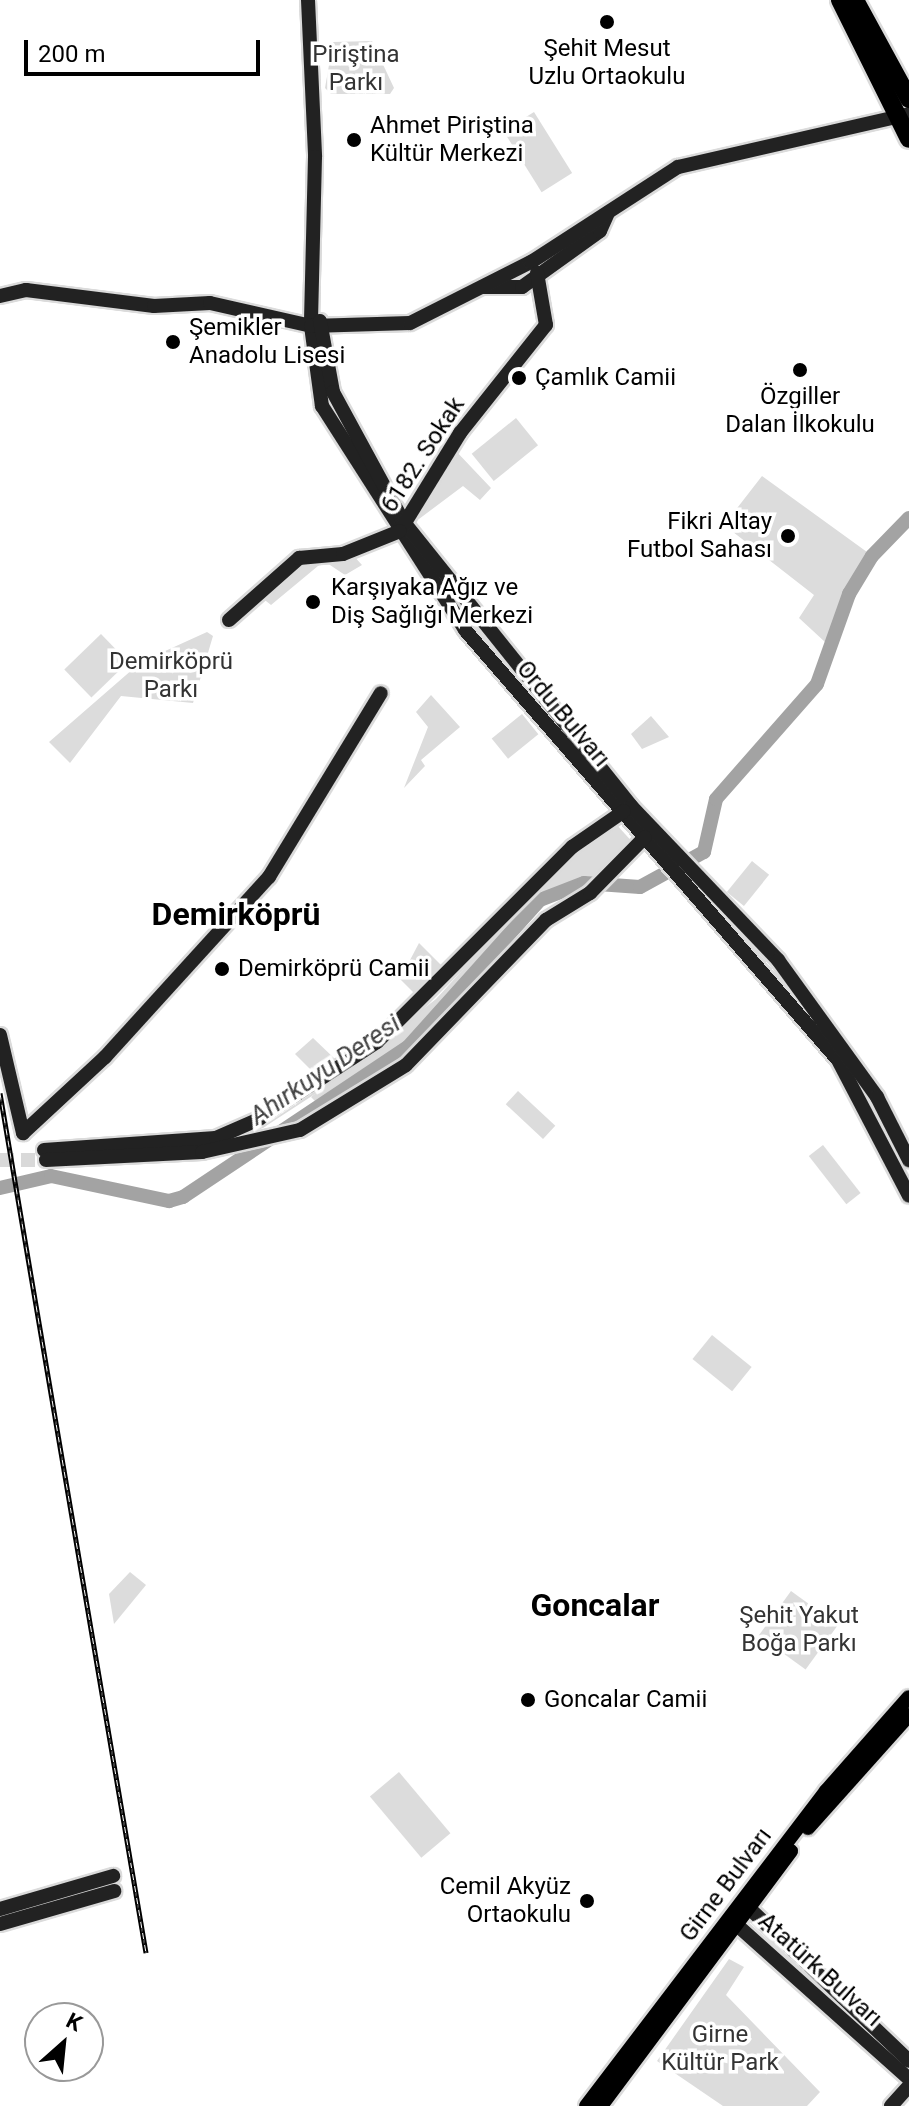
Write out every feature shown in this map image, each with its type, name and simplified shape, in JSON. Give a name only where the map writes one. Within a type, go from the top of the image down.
[{"type":"highway","points":[[840,0],[904,117],[909,139]]},
{"type":"highway","points":[[855,0],[909,99]]},
{"type":"main road","name":"Ordu Bulvarı","points":[[308,0],[315,157],[315,324],[322,406],[402,526],[625,810],[642,841],[838,1060],[909,1196]]},
{"type":"main road","points":[[0,296],[26,290],[154,306],[210,303],[315,324],[410,323],[693,162],[904,117]]},
{"type":"main road","name":"Ordu Bulvarı","points":[[315,157],[321,173],[315,324]]},
{"type":"main road","points":[[476,287],[522,287],[537,273],[600,231],[608,212]]},
{"type":"main road","name":"6182. Sokak","points":[[229,620],[299,558],[343,554],[402,526],[546,325],[537,273]]},
{"type":"main road","points":[[0,1035],[23,1133],[105,1057],[269,877],[381,693]]},
{"type":"main road","name":"Ordu Bulvarı","points":[[625,810],[652,829],[684,860],[789,975],[877,1097],[909,1160]]},
{"type":"main road","points":[[625,810],[572,847],[377,1042],[297,1093],[216,1138],[45,1155],[235,1147],[284,1138],[406,1065],[546,920],[590,893],[611,875],[652,829]]},
{"type":"main road","name":"Girne Bulvarı","points":[[586,2106],[909,1697]]},
{"type":"main road","name":"Girne Bulvarı","points":[[743,1907],[907,1722]]},
{"type":"main road","points":[[0,1909],[114,1884],[0,1924]]},
{"type":"main road","points":[[738,1926],[743,1907]]},
{"type":"main road","name":"Atatürk Bulvarı","points":[[743,1907],[909,2061]]},
{"type":"main road","name":"Girne Bulvarı","points":[[601,2106],[738,1926]]},
{"type":"main road","name":"Atatürk Bulvarı","points":[[738,1926],[909,2079]]},
{"type":"main road","points":[[891,2106],[909,2086]]},
{"type":"green space","name":"Piriştina Parkı","points":[[372,41],[394,88],[390,94],[331,94],[325,88],[333,42]]},
{"type":"green space","points":[[534,112],[572,173],[542,192],[503,131]]},
{"type":"green space","points":[[516,418],[538,445],[494,481],[472,454]]},
{"type":"green space","points":[[454,449],[491,488],[480,500],[463,486],[419,519],[412,513]]},
{"type":"green space","name":"Fikri Altay Futbol Sahası","points":[[762,476],[867,552],[825,642],[799,618],[814,595],[724,525]]},
{"type":"green space","points":[[352,554],[362,565],[345,575],[324,561],[271,605],[261,597],[299,564]]},
{"type":"green space","name":"Demirköprü Parkı","points":[[207,632],[213,636],[193,703],[121,696],[70,763],[49,742],[141,662]]},
{"type":"green space","points":[[101,634],[128,662],[91,697],[64,669]]},
{"type":"green space","points":[[431,695],[460,727],[421,760],[425,766],[404,788],[428,727],[416,712]]},
{"type":"green space","points":[[522,714],[538,734],[508,759],[492,739]]},
{"type":"green space","points":[[651,716],[669,737],[642,749],[631,734]]},
{"type":"green space","points":[[616,824],[635,845],[602,876],[530,904],[584,844]]},
{"type":"green space","points":[[752,861],[769,875],[744,906],[727,892]]},
{"type":"green space","points":[[516,912],[509,936],[466,984],[396,1050],[317,1103],[311,1097],[436,999]]},
{"type":"green space","points":[[419,943],[445,969],[415,994],[400,979]]},
{"type":"green space","points":[[313,1038],[335,1059],[312,1071],[295,1054]]},
{"type":"green space","points":[[518,1091],[555,1126],[543,1139],[506,1104]]},
{"type":"green space","points":[[823,1145],[861,1193],[846,1204],[809,1156]]},
{"type":"green space","points":[[712,1335],[752,1367],[732,1391],[692,1359]]},
{"type":"green space","points":[[130,1572],[146,1585],[114,1624],[109,1594]]},
{"type":"green space","name":"Şehit Yakut Boğa Parkı","points":[[791,1591],[838,1625],[806,1670],[759,1635]]},
{"type":"green space","points":[[399,1772],[450,1833],[421,1858],[370,1796]]},
{"type":"green space","name":"Girne Kültür Park","points":[[729,1959],[744,1967],[726,1995],[820,2092],[807,2106],[723,2106],[657,2061]]},
{"type":"waterway","name":"Ahırkuyu Deresi","points":[[0,1188],[51,1176],[169,1201],[183,1197],[408,1047],[540,900],[584,883],[640,887],[704,852],[716,799],[817,684],[849,594],[872,556],[909,518]]},
{"type":"tunnel","points":[[0,1160],[46,1160]]},
{"type":"railway","points":[[0,1093],[146,1953]]},
{"type":"place","name":"Şehit Mesut Uzlu Ortaokulu","points":[[607,22]]},
{"type":"place","name":"Ahmet Piriştina Kültür Merkezi","points":[[354,140]]},
{"type":"place","name":"Şemikler Anadolu Lisesi","points":[[173,342]]},
{"type":"place","name":"Özgiller Dalan İlkokulu","points":[[800,370]]},
{"type":"place","name":"Çamlık Camii","points":[[519,378]]},
{"type":"place","name":"Fikri Altay Futbol Sahası","points":[[788,536]]},
{"type":"place","name":"Karşıyaka Ağız ve Diş Sağlığı Merkezi","points":[[313,602]]},
{"type":"place","name":"Demirköprü Camii","points":[[222,969]]},
{"type":"place","name":"Goncalar Camii","points":[[528,1700]]},
{"type":"place","name":"Cemil Akyüz Ortaokulu","points":[[587,1901]]},
{"type":"district","name":"Demirköprü","points":[[236,914]]},
{"type":"district","name":"Goncalar","points":[[595,1605]]}]
